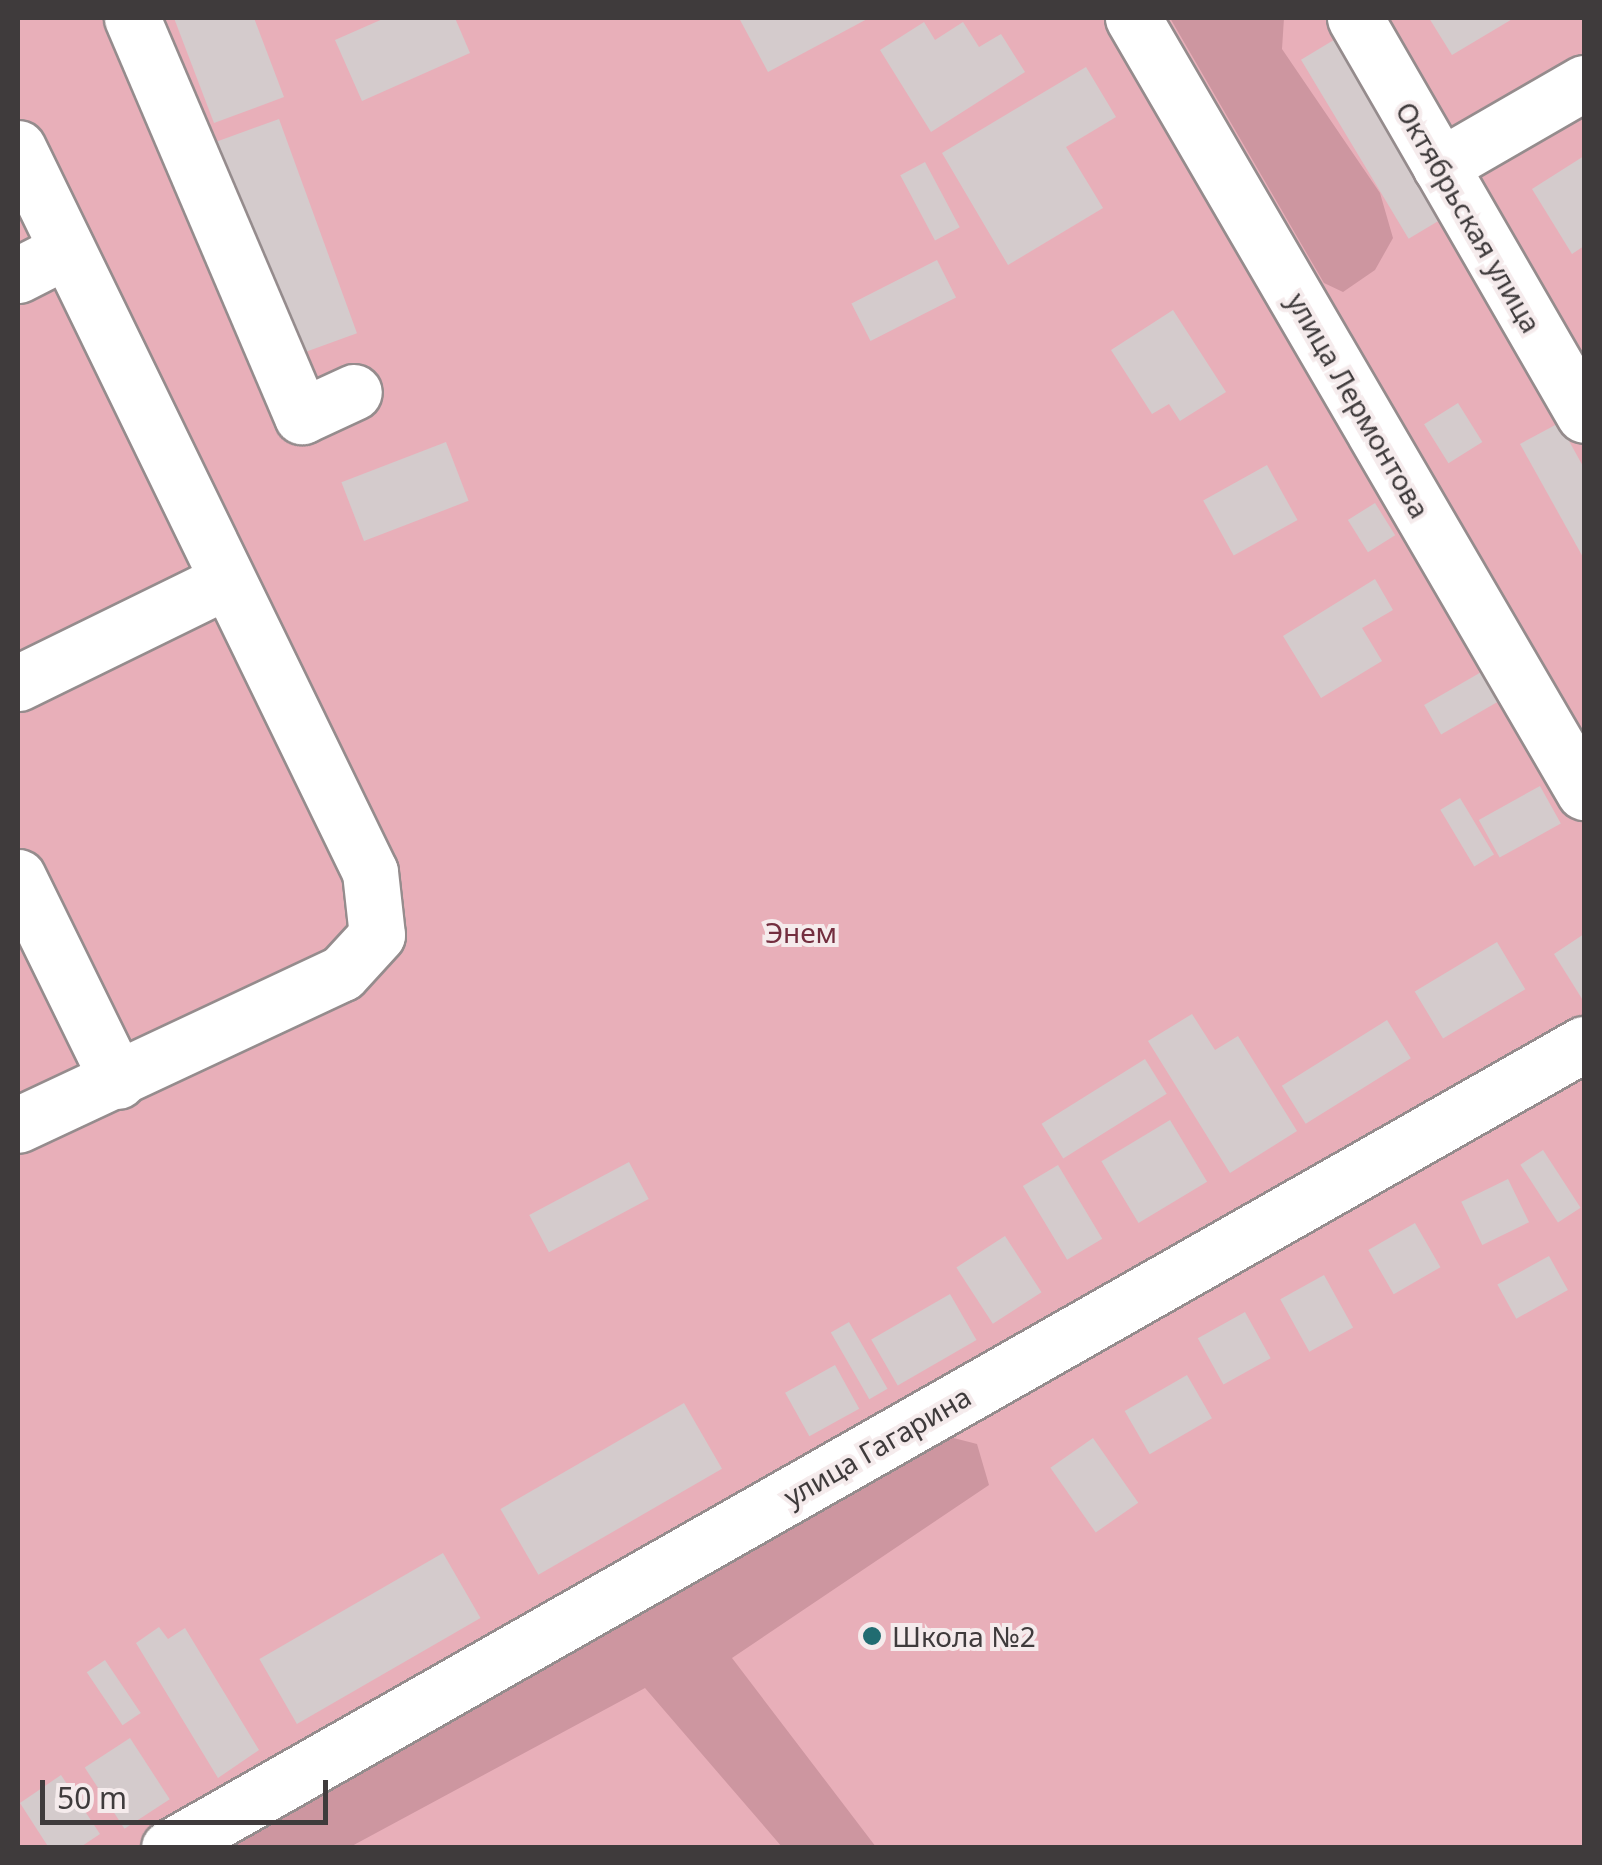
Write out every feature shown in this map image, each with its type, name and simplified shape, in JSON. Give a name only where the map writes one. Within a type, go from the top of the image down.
[{"type":"street","points":[[132,18],[302,416],[354,392]]},
{"type":"street","name":"улица Лермонтова","points":[[1134,18],[1584,792]]},
{"type":"street","name":"Октябрьская улица","points":[[1355,18],[1440,166],[1566,340],[1584,415]]},
{"type":"street","points":[[1440,166],[1584,83]]},
{"type":"street","points":[[18,148],[370,872],[377,934],[342,974],[18,1125]]},
{"type":"street","points":[[18,276],[67,250]]},
{"type":"street","points":[[18,683],[226,581]]},
{"type":"street","points":[[18,877],[118,1081]]},
{"type":"street","name":"улица Гагарина","points":[[169,1848],[1584,1044]]},
{"type":"green space","name":"Энем","points":[[18,18],[1584,18],[1584,1847],[18,1847]]},
{"type":"shaded area","points":[[1170,18],[1284,18],[1282,49],[1380,193],[1393,238],[1375,270],[1343,292],[1324,283]]},
{"type":"shaded area","points":[[938,1434],[977,1444],[989,1485],[732,1658],[876,1847],[782,1847],[645,1688],[350,1847],[215,1848]]},
{"type":"building","points":[[174,18],[254,18],[284,97],[214,123]]},
{"type":"building","points":[[385,18],[455,18],[470,53],[362,101],[335,40]]},
{"type":"building","points":[[739,18],[869,18],[768,72]]},
{"type":"building","points":[[1429,18],[1514,18],[1452,55]]},
{"type":"building","points":[[924,22],[935,40],[963,22],[979,47],[1001,34],[1025,72],[931,132],[880,50]]},
{"type":"building","points":[[1337,38],[1445,217],[1409,239],[1301,60]]},
{"type":"building","points":[[1086,67],[1116,117],[1066,147],[1103,208],[1008,265],[942,153]]},
{"type":"building","points":[[279,119],[357,333],[287,359],[209,144]]},
{"type":"building","points":[[1584,156],[1584,246],[1572,254],[1532,189]]},
{"type":"building","points":[[925,162],[960,227],[935,240],[900,175]]},
{"type":"building","points":[[937,260],[956,297],[871,341],[851,304]]},
{"type":"building","points":[[1173,310],[1226,392],[1180,421],[1169,404],[1152,414],[1111,350]]},
{"type":"building","points":[[1458,403],[1482,442],[1448,463],[1424,424]]},
{"type":"building","points":[[1559,423],[1584,468],[1584,559],[1520,444]]},
{"type":"building","points":[[446,442],[469,501],[364,541],[341,482]]},
{"type":"building","points":[[1267,465],[1298,520],[1234,555],[1203,500]]},
{"type":"building","points":[[1375,503],[1395,535],[1368,552],[1348,520]]},
{"type":"building","points":[[1375,579],[1393,610],[1362,628],[1382,661],[1321,698],[1283,636]]},
{"type":"building","points":[[1483,671],[1500,700],[1441,734],[1424,705]]},
{"type":"building","points":[[1540,786],[1561,824],[1500,858],[1479,820]]},
{"type":"building","points":[[1460,798],[1494,855],[1474,866],[1440,810]]},
{"type":"building","points":[[1584,934],[1584,1002],[1554,954]]},
{"type":"building","points":[[1497,942],[1525,989],[1443,1039],[1415,991]]},
{"type":"building","points":[[1192,1014],[1215,1050],[1238,1036],[1297,1131],[1230,1173],[1148,1041]]},
{"type":"building","points":[[1387,1020],[1411,1058],[1306,1124],[1282,1086]]},
{"type":"building","points":[[1145,1059],[1167,1094],[1063,1158],[1042,1124]]},
{"type":"building","points":[[1170,1120],[1207,1182],[1139,1223],[1101,1161]]},
{"type":"building","points":[[1543,1150],[1581,1208],[1558,1223],[1520,1165]]},
{"type":"building","points":[[629,1162],[649,1199],[549,1252],[529,1215]]},
{"type":"building","points":[[1058,1165],[1102,1239],[1067,1260],[1023,1186]]},
{"type":"building","points":[[1508,1179],[1529,1222],[1482,1245],[1461,1202]]},
{"type":"building","points":[[1415,1223],[1440,1267],[1394,1294],[1368,1250]]},
{"type":"building","points":[[1005,1236],[1041,1292],[993,1324],[956,1268]]},
{"type":"building","points":[[1549,1256],[1568,1290],[1516,1319],[1497,1285]]},
{"type":"building","points":[[1324,1275],[1353,1327],[1309,1352],[1280,1299]]},
{"type":"building","points":[[950,1294],[977,1340],[898,1385],[871,1340]]},
{"type":"building","points":[[1245,1312],[1271,1358],[1223,1385],[1198,1338]]},
{"type":"building","points":[[849,1322],[887,1389],[869,1399],[831,1332]]},
{"type":"building","points":[[835,1365],[859,1409],[809,1436],[785,1393]]},
{"type":"building","points":[[1187,1375],[1212,1418],[1150,1454],[1125,1411]]},
{"type":"building","points":[[684,1403],[722,1469],[538,1575],[500,1509]]},
{"type":"building","points":[[1093,1438],[1138,1503],[1096,1533],[1050,1468]]},
{"type":"building","points":[[443,1553],[480,1618],[297,1724],[259,1659]]},
{"type":"building","points":[[159,1627],[168,1639],[185,1628],[259,1750],[218,1778],[136,1643]]},
{"type":"building","points":[[105,1660],[141,1713],[123,1725],[87,1672]]},
{"type":"building","points":[[130,1738],[170,1799],[124,1829],[85,1767]]},
{"type":"building","points":[[61,1775],[100,1834],[79,1848],[49,1848],[20,1803]]},
{"type":"place","name":"Школа №2","points":[[872,1636]]}]
